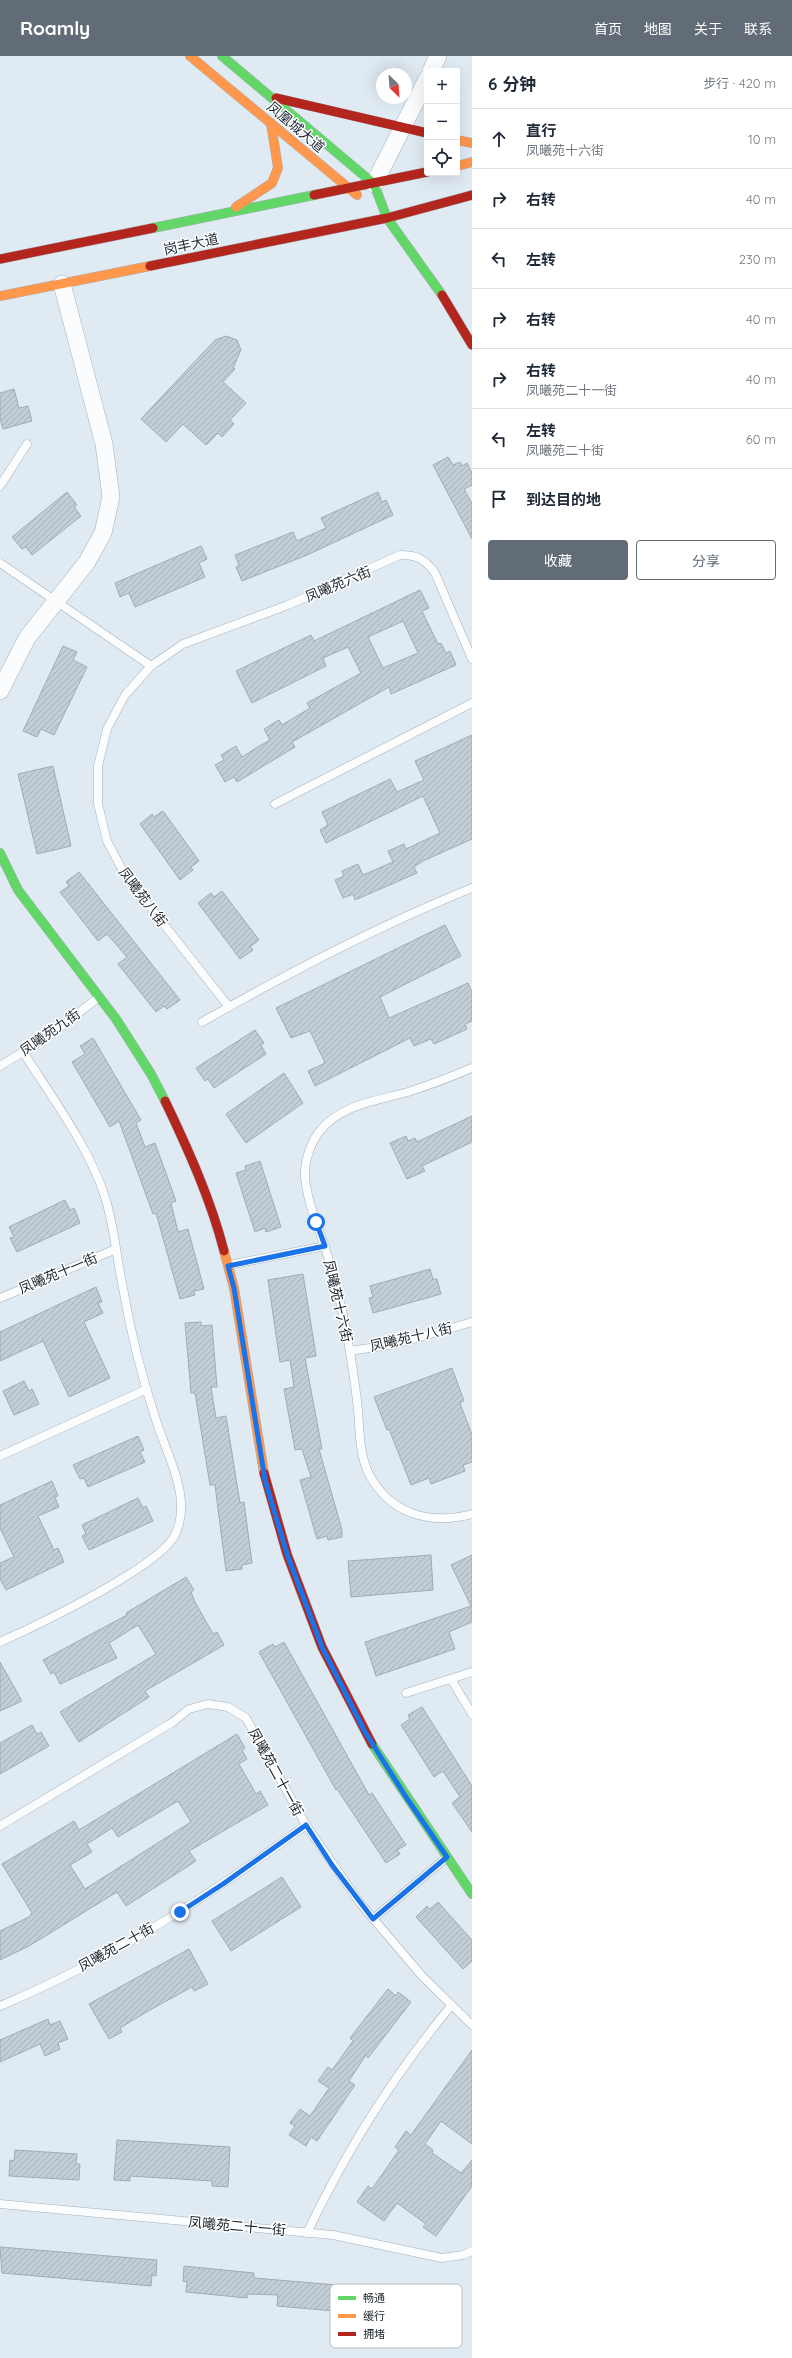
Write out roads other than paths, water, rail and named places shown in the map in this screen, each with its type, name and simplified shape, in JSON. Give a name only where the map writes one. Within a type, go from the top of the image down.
[{"type":"main road","name":"凤凰城大道","points":[[190,56],[362,199]]},
{"type":"main road","name":"凤凰城大道","points":[[222,56],[374,184]]},
{"type":"main road","points":[[271,96],[424,132]]},
{"type":"main road","points":[[225,214],[272,183],[278,168],[271,123]]},
{"type":"main road","points":[[460,141],[472,144]]},
{"type":"main road","points":[[460,165],[472,162]]},
{"type":"main road","name":"岗丰大道","points":[[0,260],[424,173]]},
{"type":"main road","points":[[374,184],[386,218]]},
{"type":"main road","name":"岗丰大道","points":[[0,296],[386,218],[472,195]]},
{"type":"main road","points":[[374,208],[386,218],[452,309],[472,344]]},
{"type":"main road","points":[[0,854],[18,890],[116,1019],[151,1074],[179,1131],[219,1231],[234,1288],[265,1480],[287,1554],[322,1647],[365,1732],[406,1797],[472,1894]]},
{"type":"street","points":[[432,68],[438,56]]},
{"type":"street","points":[[374,184],[424,85]]},
{"type":"street","points":[[0,691],[27,638],[87,562],[102,533],[111,497],[104,444],[62,284]]},
{"type":"lane","points":[[0,486],[27,444]]},
{"type":"lane","name":"凤曦苑六街","points":[[151,666],[183,644],[288,605],[400,555],[414,555],[427,562],[435,573],[472,659]]},
{"type":"lane","points":[[0,563],[151,666]]},
{"type":"lane","name":"凤曦苑八街","points":[[151,666],[125,695],[107,729],[98,766],[98,804],[107,842],[125,875],[229,1007]]},
{"type":"lane","points":[[275,804],[472,704]]},
{"type":"lane","points":[[202,1022],[316,959],[382,927],[472,888]]},
{"type":"lane","name":"凤曦苑九街","points":[[0,1066],[50,1035],[99,997]]},
{"type":"lane","points":[[0,1642],[50,1619],[161,1553],[174,1535],[181,1514],[181,1492],[147,1389],[130,1324],[105,1197],[90,1160],[23,1052]]},
{"type":"lane","name":"凤曦苑十六街","points":[[472,1068],[415,1089],[355,1106],[334,1116],[319,1133],[308,1153],[305,1175],[308,1197],[325,1246],[350,1351],[363,1461],[373,1481],[387,1499],[406,1512],[428,1518],[443,1519],[472,1514]]},
{"type":"lane","points":[[228,1266],[325,1246]]},
{"type":"lane","name":"凤曦苑十一街","points":[[0,1298],[116,1249]]},
{"type":"lane","name":"凤曦苑十八街","points":[[350,1351],[396,1344],[472,1322]]},
{"type":"lane","points":[[0,1456],[147,1389]]},
{"type":"lane","points":[[406,1693],[472,1672]]},
{"type":"lane","points":[[451,1679],[472,1714]]},
{"type":"lane","name":"凤曦苑二十一街","points":[[0,1826],[172,1722],[189,1709],[208,1704],[228,1707],[246,1718],[306,1825],[332,1865],[373,1919],[422,1976],[472,2025]]},
{"type":"lane","name":"凤曦苑二十街","points":[[0,2006],[74,1971],[180,1912],[241,1872],[306,1825]]},
{"type":"lane","points":[[373,1919],[447,1857]]},
{"type":"lane","points":[[307,2233],[330,2184],[356,2137],[417,2048],[451,2006]]},
{"type":"lane","name":"凤曦苑二十一街","points":[[0,2204],[333,2235],[442,2258],[463,2255],[472,2251]]}]
